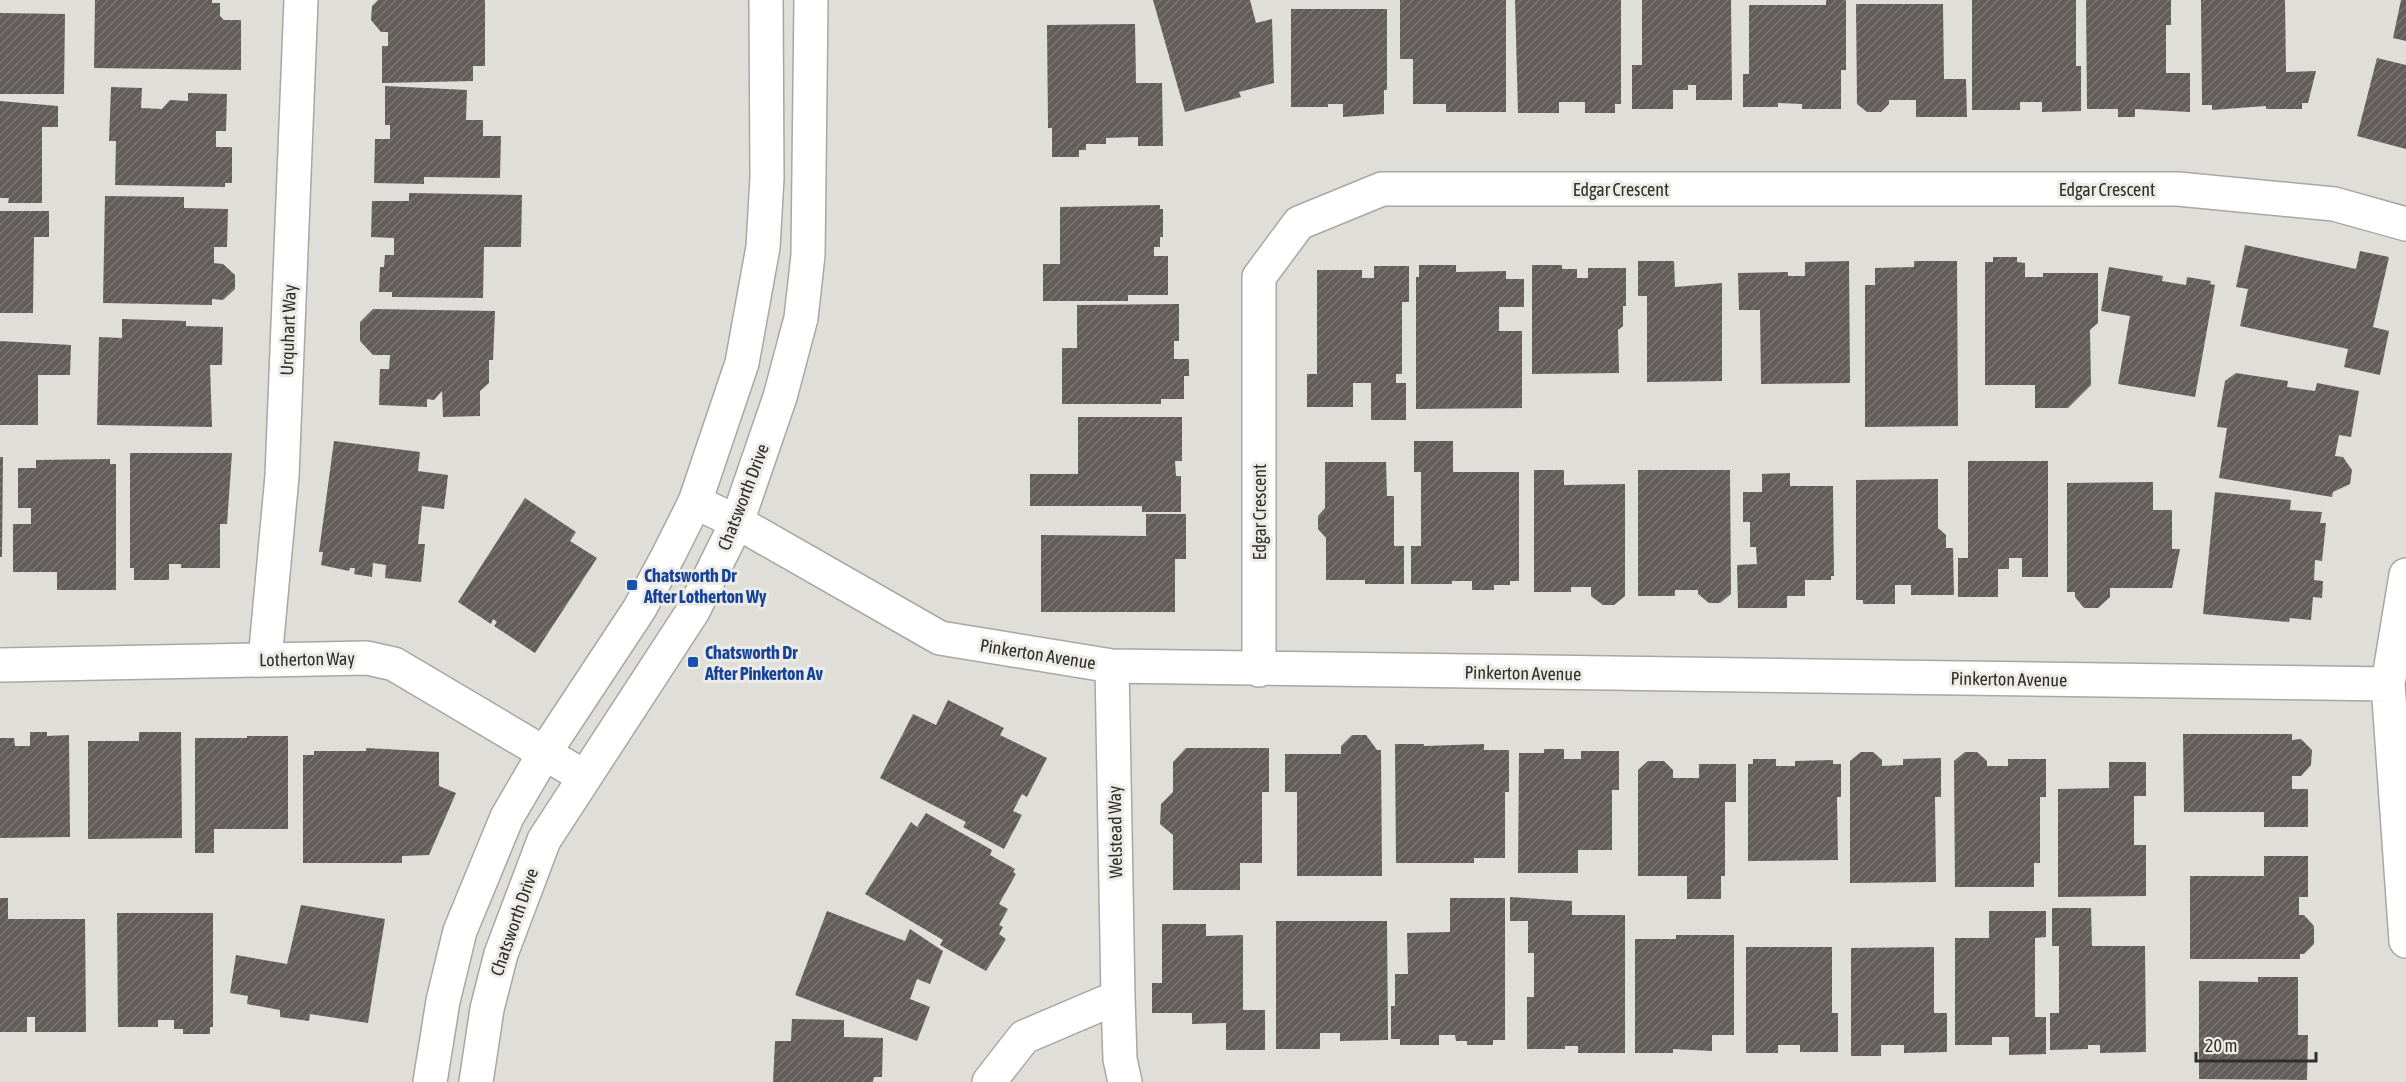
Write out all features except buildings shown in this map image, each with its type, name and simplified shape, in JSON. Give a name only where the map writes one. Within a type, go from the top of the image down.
[{"type":"street","name":"Urquhart Way","points":[[265,660],[282,476],[301,0]]},
{"type":"street","points":[[430,1082],[443,1001],[460,931],[507,818],[545,752],[640,608],[695,502],[742,363],[763,247],[766,178],[766,0]]},
{"type":"street","name":"Chatsworth Drive","points":[[476,1082],[487,1009],[501,954],[543,840],[693,611],[737,522],[780,397],[801,318],[807,255],[811,0]]},
{"type":"street","name":"Edgar Crescent","points":[[1259,670],[1259,277],[1299,223],[1382,189],[2178,189],[2334,204],[2406,224]]},
{"type":"street","name":"Pinkerton Avenue","points":[[695,502],[737,522],[940,638],[1112,666],[1259,670],[2388,684]]},
{"type":"street","points":[[2406,575],[2388,684],[2406,942]]},
{"type":"street","name":"Lotherton Way","points":[[0,664],[367,658],[394,664],[583,776]]},
{"type":"street","name":"Welstead Way","points":[[1112,666],[1118,997],[1120,1059],[1125,1082]]},
{"type":"street","points":[[989,1082],[1024,1037],[1118,997]]},
{"type":"place","name":"Chatsworth Dr After Lotherton Wy","points":[[632,585]]},
{"type":"place","name":"Chatsworth Dr After Pinkerton Av","points":[[693,662]]}]
